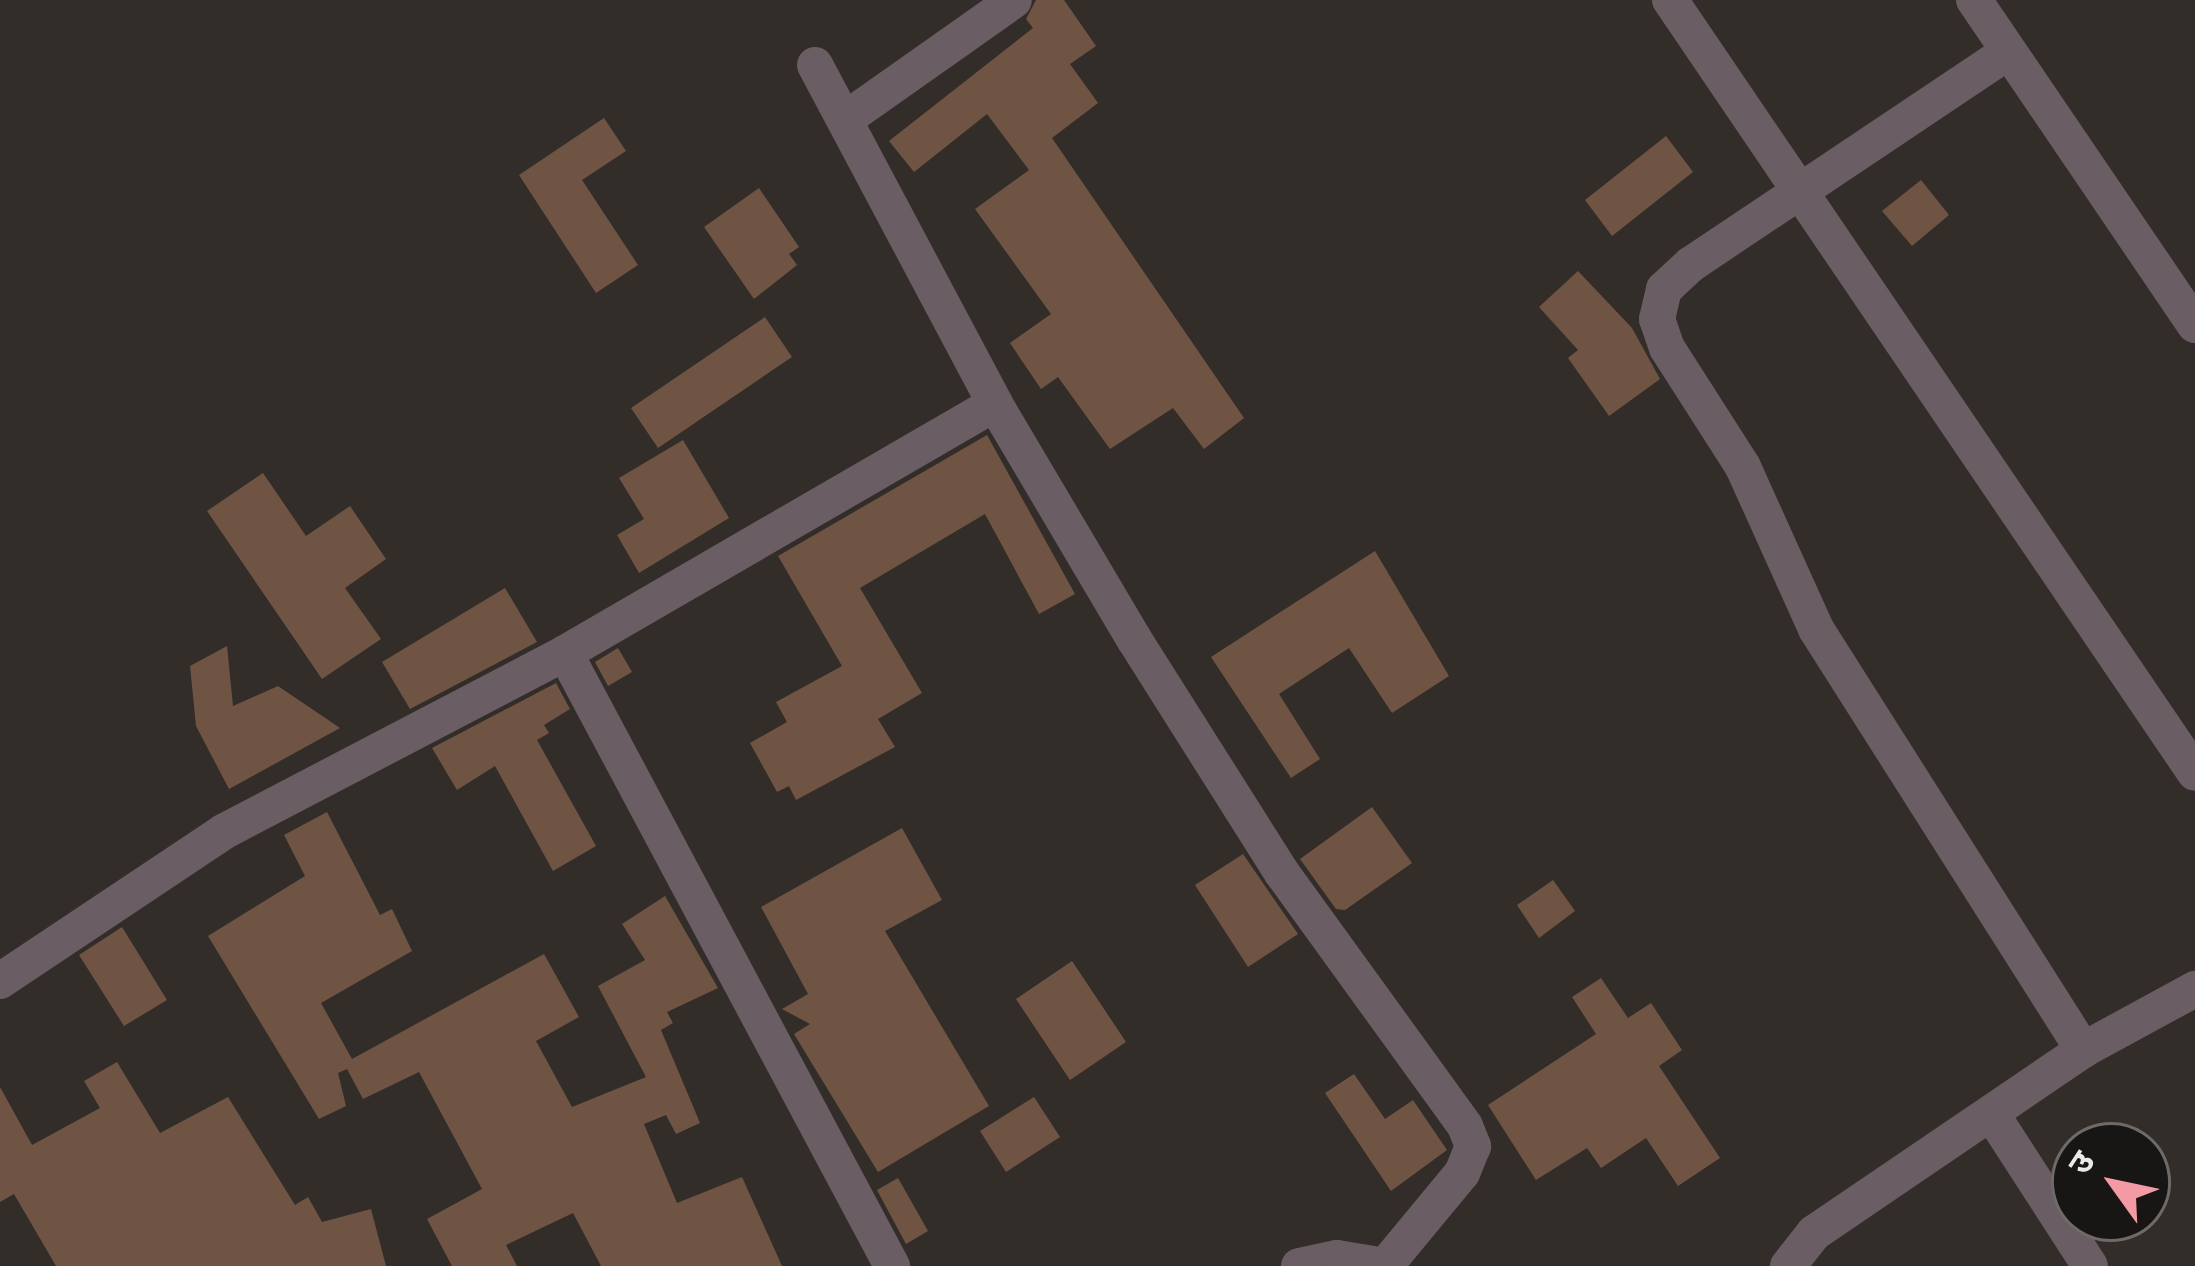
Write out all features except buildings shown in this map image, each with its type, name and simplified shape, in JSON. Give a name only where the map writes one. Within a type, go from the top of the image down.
[{"type":"street","points":[[847,118],[1014,0]]},
{"type":"street","points":[[1670,0],[1803,189],[2195,772]]},
{"type":"street","points":[[1974,0],[2195,325]]},
{"type":"street","points":[[2008,52],[1691,264],[1664,289],[1657,319],[1667,348],[1743,467],[1839,668],[2083,1050]]},
{"type":"street","points":[[815,65],[995,404],[1282,872],[1465,1126],[1473,1146],[1462,1173],[1385,1266],[1337,1258],[1299,1266]]},
{"type":"street","points":[[0,981],[223,832],[565,652],[995,404]]},
{"type":"street","points":[[565,652],[892,1266]]},
{"type":"street","points":[[1788,1266],[1814,1233],[2083,1050],[2195,989]]},
{"type":"street","points":[[1991,1113],[2090,1266]]}]
